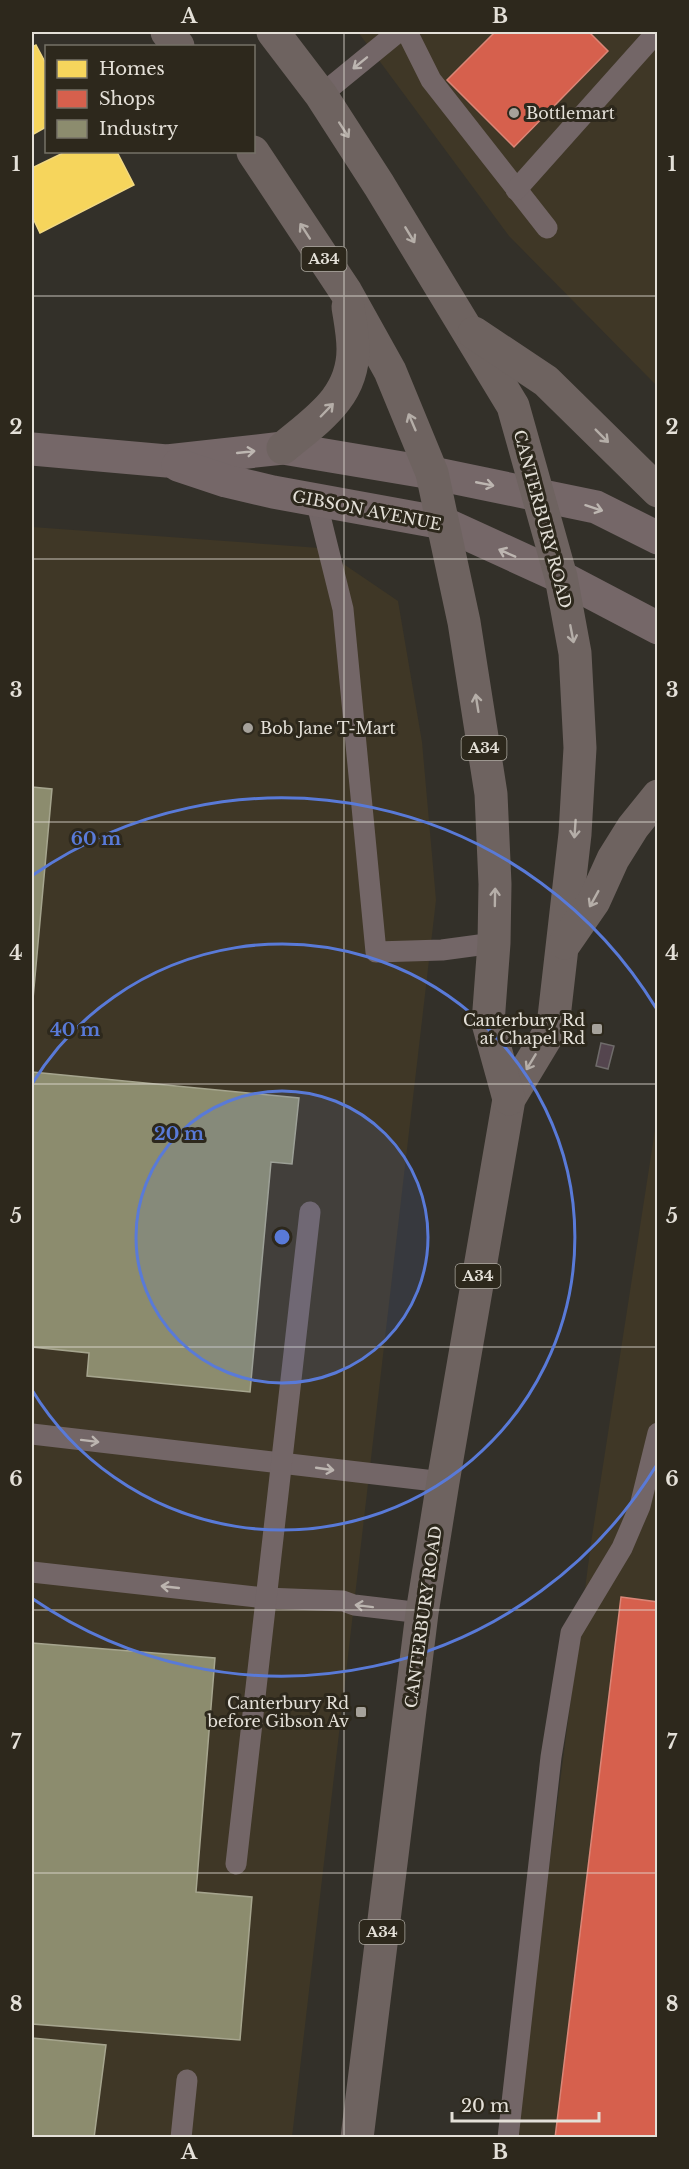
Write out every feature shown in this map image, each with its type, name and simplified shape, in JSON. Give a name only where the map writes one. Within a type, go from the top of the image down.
[{"type":"highway","points":[[167,32],[177,45]]},
{"type":"highway","name":"CANTERBURY ROAD","points":[[273,32],[321,95],[379,185],[513,406],[561,577],[575,653],[580,748],[575,834],[553,1026],[509,1100],[442,1482],[422,1613],[357,2138]]},
{"type":"highway","name":"CANTERBURY ROAD","points":[[254,153],[346,292],[390,370],[432,473],[464,622],[491,794],[495,884],[494,943],[488,1023],[509,1100]]},
{"type":"highway","points":[[283,448],[326,414],[338,399],[348,377],[353,350],[346,292]]},
{"type":"highway","points":[[465,327],[546,381],[657,491]]},
{"type":"highway","points":[[562,947],[594,901],[613,859],[633,826],[657,796]]},
{"type":"main road","name":"GIBSON AVENUE","points":[[32,449],[167,461],[283,448],[432,473],[596,507],[657,538]]},
{"type":"main road","name":"GIBSON AVENUE","points":[[167,461],[226,481],[273,492],[443,523],[561,577],[657,628]]},
{"type":"lane","points":[[321,95],[398,32]]},
{"type":"lane","points":[[407,32],[431,80],[547,228]]},
{"type":"lane","points":[[516,190],[657,32]]},
{"type":"lane","points":[[316,500],[343,609],[376,952],[442,950],[494,943]]},
{"type":"lane","points":[[236,1864],[310,1212]]},
{"type":"lane","points":[[508,2138],[550,1757],[571,1633],[622,1548],[640,1506],[657,1433]]},
{"type":"lane","points":[[32,1434],[442,1482]]},
{"type":"lane","points":[[32,1572],[265,1598],[343,1601],[354,1605],[422,1613]]},
{"type":"lane","points":[[181,2138],[188,2080]]},
{"type":"shaded area","points":[[358,32],[640,32],[657,54],[657,386],[509,236]]},
{"type":"shaded area","points":[[32,527],[320,548],[398,601],[422,742],[436,900],[292,2137],[32,2137]]},
{"type":"shaded area","points":[[657,1117],[657,2137],[514,2138],[591,1543]]},
{"type":"building: Homes","points":[[36,45],[45,62],[45,128],[32,135],[32,47]]},
{"type":"building: Homes","points":[[63,153],[118,153],[134,185],[40,233],[32,216],[32,168]]},
{"type":"building: Shops","name":"Bottlemart","points":[[495,32],[589,32],[608,51],[514,147],[447,80]]},
{"type":"building: Shops","points":[[621,1597],[658,1602],[658,2138],[555,2138]]},
{"type":"building: Industry","points":[[32,787],[52,789],[32,1010]]},
{"type":"building: Industry","points":[[32,1072],[299,1098],[292,1164],[271,1162],[250,1392],[87,1376],[89,1353],[32,1347]]},
{"type":"building: Industry","points":[[32,1643],[215,1658],[196,1892],[252,1897],[240,2040],[32,2024]]},
{"type":"building: Industry","points":[[32,2038],[106,2045],[94,2138],[32,2138]]},
{"type":"building: Other","points":[[601,1043],[614,1046],[608,1069],[596,1066]]},
{"type":"place","name":"Bottlemart","points":[[514,113]]},
{"type":"place","name":"Bob Jane T-Mart","points":[[248,728]]},
{"type":"place","name":"Canterbury Rd at Chapel Rd","points":[[597,1029]]},
{"type":"place","name":"Canterbury Rd before Gibson Av","points":[[361,1712]]}]
